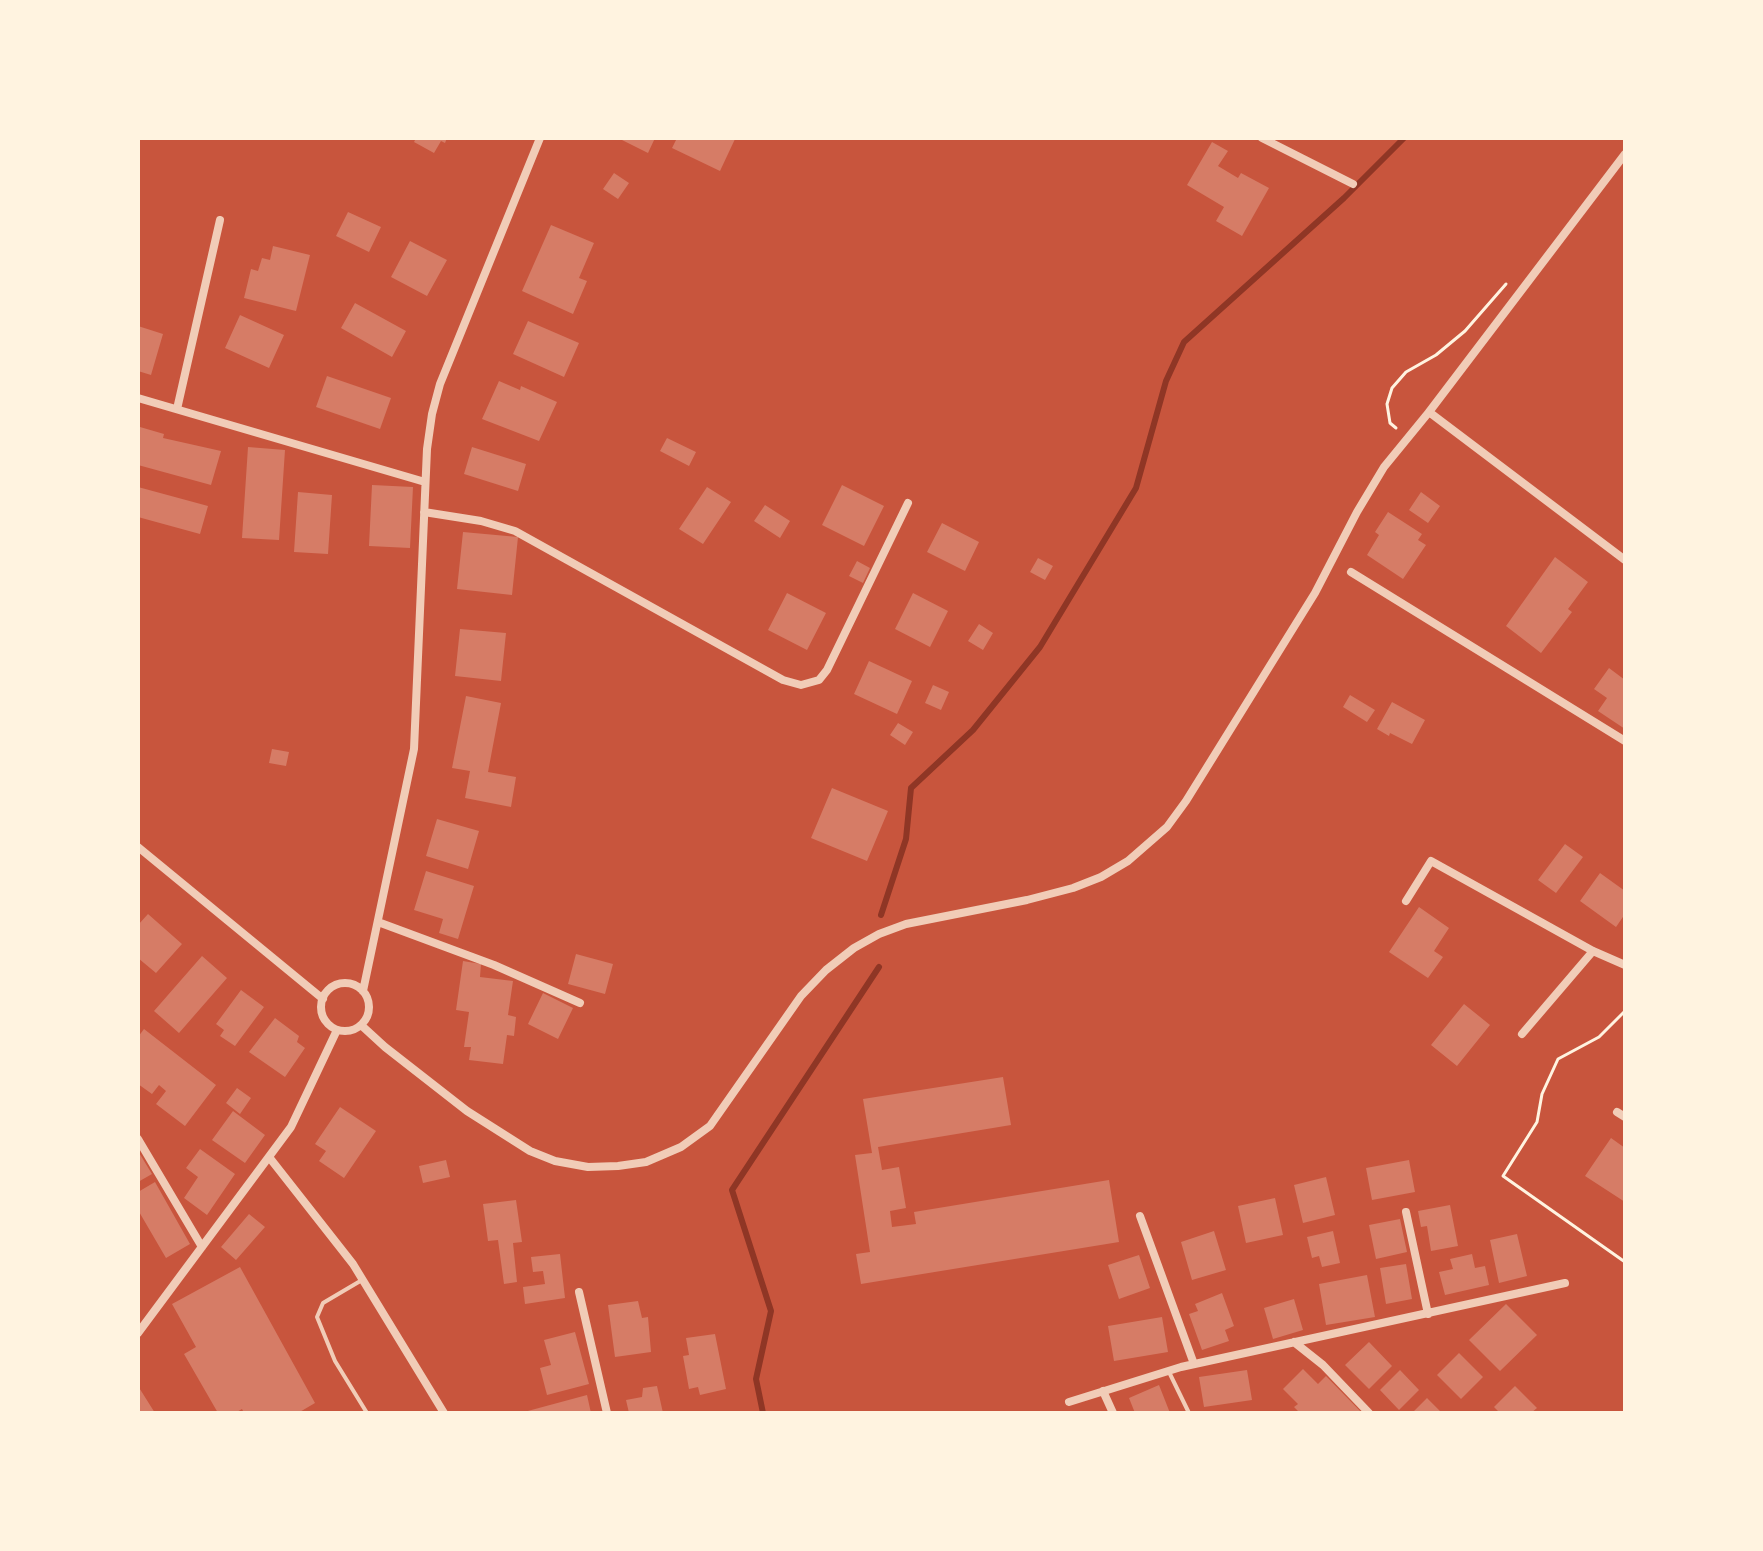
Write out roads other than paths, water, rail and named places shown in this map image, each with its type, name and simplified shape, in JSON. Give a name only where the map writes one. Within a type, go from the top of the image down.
[{"type":"street","points":[[363,991],[409,784],[415,739],[427,439],[437,392],[540,138]]},
{"type":"street","points":[[1262,138],[1353,184]]},
{"type":"street","points":[[361,1025],[467,1111],[521,1146],[568,1164],[618,1166],[661,1157],[701,1134],[718,1117],[801,996],[818,977],[854,948],[889,929],[1073,888],[1115,869],[1154,841],[1186,801],[1315,593],[1374,481],[1625,154]]},
{"type":"street","points":[[177,409],[220,220]]},
{"type":"street","points":[[138,398],[425,482]]},
{"type":"street","points":[[1429,412],[1625,560]]},
{"type":"street","points":[[424,512],[481,521],[515,531],[783,680],[801,685],[819,680],[827,670],[908,503]]},
{"type":"street","points":[[1351,572],[1625,741]]},
{"type":"street","points":[[138,847],[323,999]]},
{"type":"street","points":[[1406,901],[1431,861],[1593,951],[1625,965]]},
{"type":"street","points":[[378,922],[494,965],[580,1003]]},
{"type":"street","points":[[1522,1034],[1593,951]]},
{"type":"street","points":[[333,986],[357,986],[363,991],[368,1013],[361,1025],[346,1031],[337,1030],[325,1021],[321,1006],[333,986]]},
{"type":"street","points":[[138,1333],[291,1127],[337,1030]]},
{"type":"street","points":[[138,1139],[202,1247]]},
{"type":"street","points":[[269,1157],[329,1231],[444,1413]]},
{"type":"street","points":[[1406,1212],[1428,1314]]},
{"type":"street","points":[[1140,1216],[1194,1364]]},
{"type":"street","points":[[1069,1402],[1194,1364],[1565,1283]]},
{"type":"street","points":[[579,1292],[607,1413]]},
{"type":"street","points":[[1294,1342],[1323,1365],[1369,1413]]},
{"type":"street","points":[[1103,1391],[1113,1413]]},
{"type":"lane","points":[[362,1280],[323,1303],[317,1317],[335,1361],[367,1413]]},
{"type":"lane","points":[[1169,1371],[1189,1413]]},
{"type":"waterway","points":[[881,915],[906,839],[911,788],[973,730],[1040,647],[1136,488],[1166,381],[1184,342],[1344,198],[1404,138]]},
{"type":"waterway","points":[[763,1413],[756,1379],[771,1311],[732,1190],[879,967]]}]
